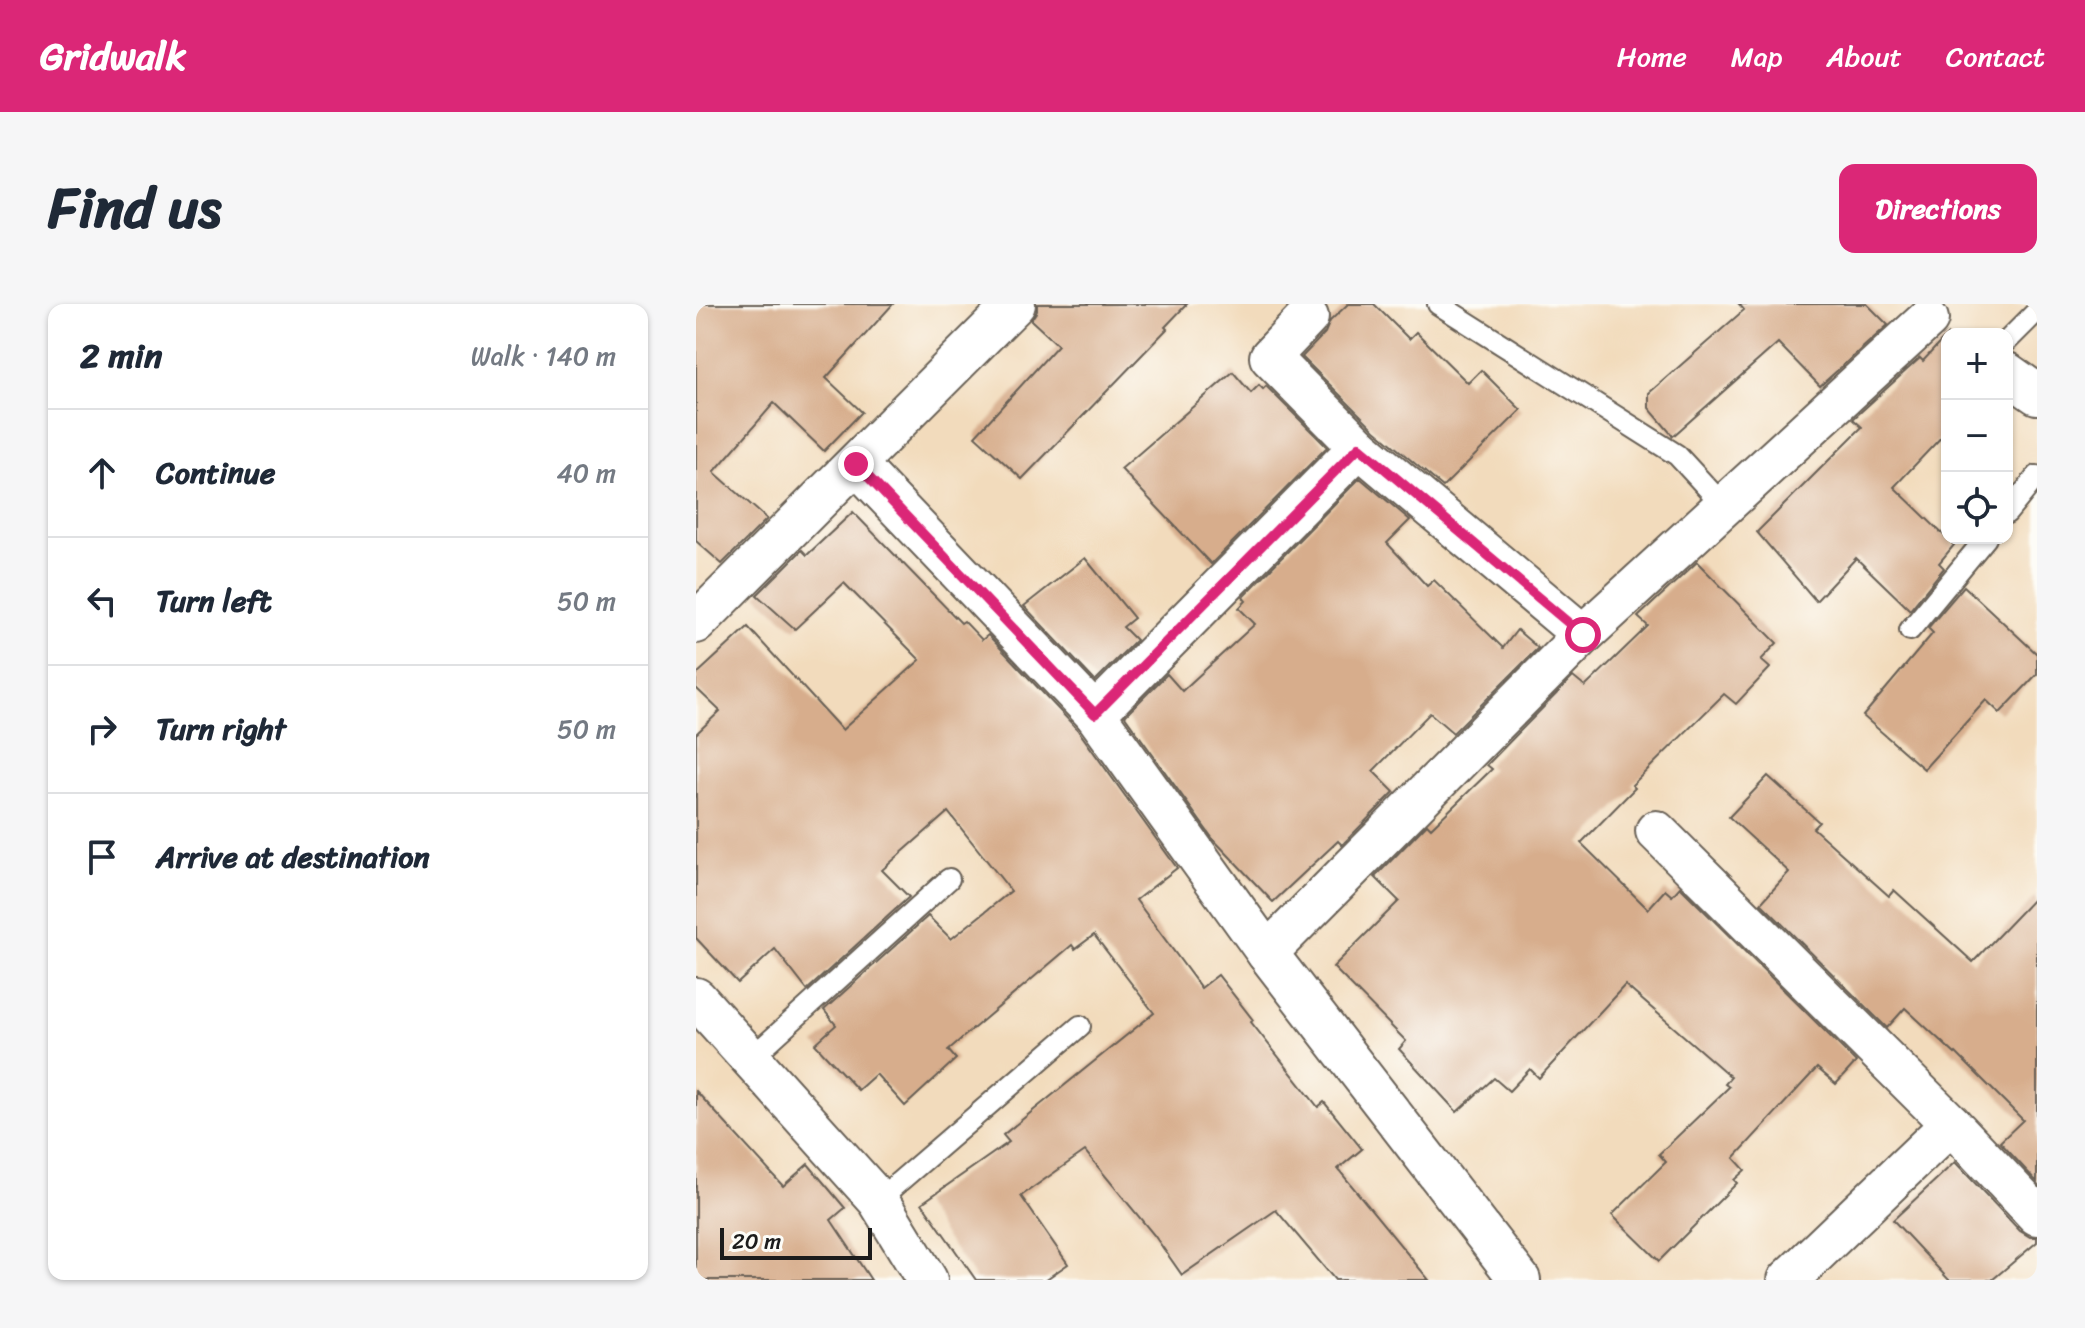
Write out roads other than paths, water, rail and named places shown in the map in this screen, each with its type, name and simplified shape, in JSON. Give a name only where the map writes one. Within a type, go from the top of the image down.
[{"type":"street","points":[[696,623],[1015,304]]},
{"type":"street","points":[[1308,308],[1270,357],[1359,447],[1583,635]]},
{"type":"street","points":[[1267,953],[1583,635],[1929,319]]},
{"type":"street","points":[[2013,377],[2037,394]]},
{"type":"street","points":[[1095,714],[1359,447]]},
{"type":"street","points":[[856,464],[1095,714],[1267,953],[1520,1280]]},
{"type":"street","points":[[1656,831],[1951,1124],[2037,1215]]},
{"type":"street","points":[[696,998],[878,1200],[927,1280]]},
{"type":"street","points":[[1788,1280],[1951,1124]]},
{"type":"lane","points":[[1438,304],[1677,455],[1724,506]]},
{"type":"lane","points":[[2013,335],[2037,311]]},
{"type":"lane","points":[[2013,506],[2037,476]]},
{"type":"lane","points":[[1910,630],[1981,544]]},
{"type":"lane","points":[[751,1058],[949,879]]},
{"type":"lane","points":[[878,1200],[1080,1026]]}]
